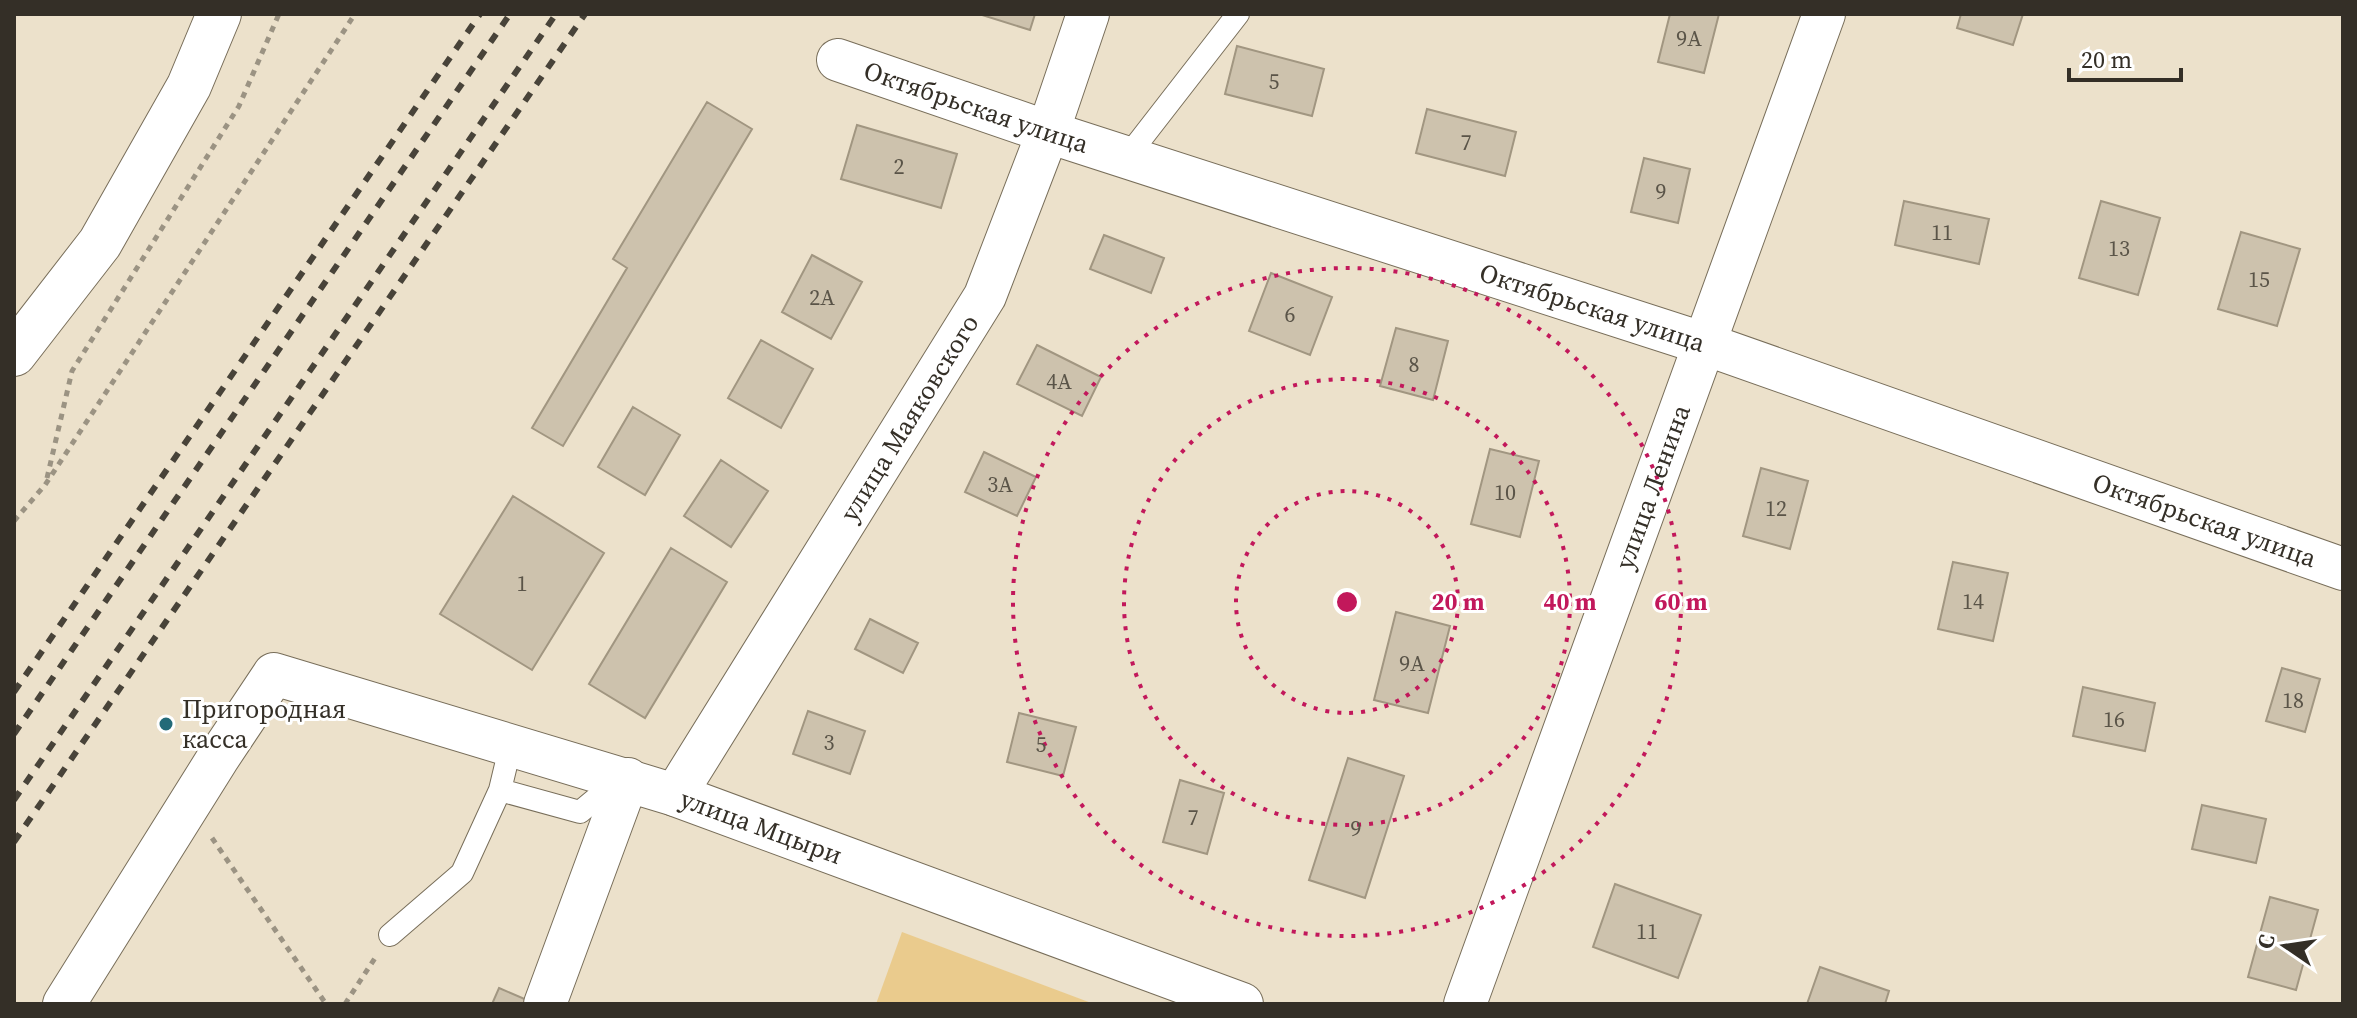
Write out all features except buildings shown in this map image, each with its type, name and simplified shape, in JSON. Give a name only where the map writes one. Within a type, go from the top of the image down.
[{"type":"street","points":[[14,354],[100,243],[189,86],[219,14]]},
{"type":"street","name":"улица Маяковского","points":[[675,795],[985,296],[1048,132],[1088,14]]},
{"type":"street","name":"улица Ленина","points":[[1465,1004],[1824,14]]},
{"type":"street","name":"Октябрьская улица","points":[[838,60],[1048,132],[1705,344],[2343,569]]},
{"type":"street","name":"улица Мцыри","points":[[189,805],[274,674],[675,795],[1242,1004]]},
{"type":"street","points":[[545,1004],[624,778]]},
{"type":"street","points":[[64,1004],[189,805]]},
{"type":"lane","points":[[1127,157],[1238,14]]},
{"type":"lane","points":[[390,935],[462,873],[500,790],[511,744]]},
{"type":"lane","points":[[500,790],[580,812],[624,778]]},
{"type":"path","points":[[45,485],[72,371],[239,106],[279,14]]},
{"type":"path","points":[[14,521],[45,485],[355,14]]},
{"type":"path","points":[[189,805],[326,1004]]},
{"type":"path","points":[[345,1004],[390,935]]},
{"type":"shaded area","points":[[902,932],[1094,1004],[876,1004]]},
{"type":"railway","points":[[14,692],[480,14]]},
{"type":"railway","points":[[14,734],[510,14]]},
{"type":"railway","points":[[14,800],[556,14]]},
{"type":"railway","points":[[14,842],[585,14]]},
{"type":"place","name":"Пригородная касса","points":[[166,724]]}]
